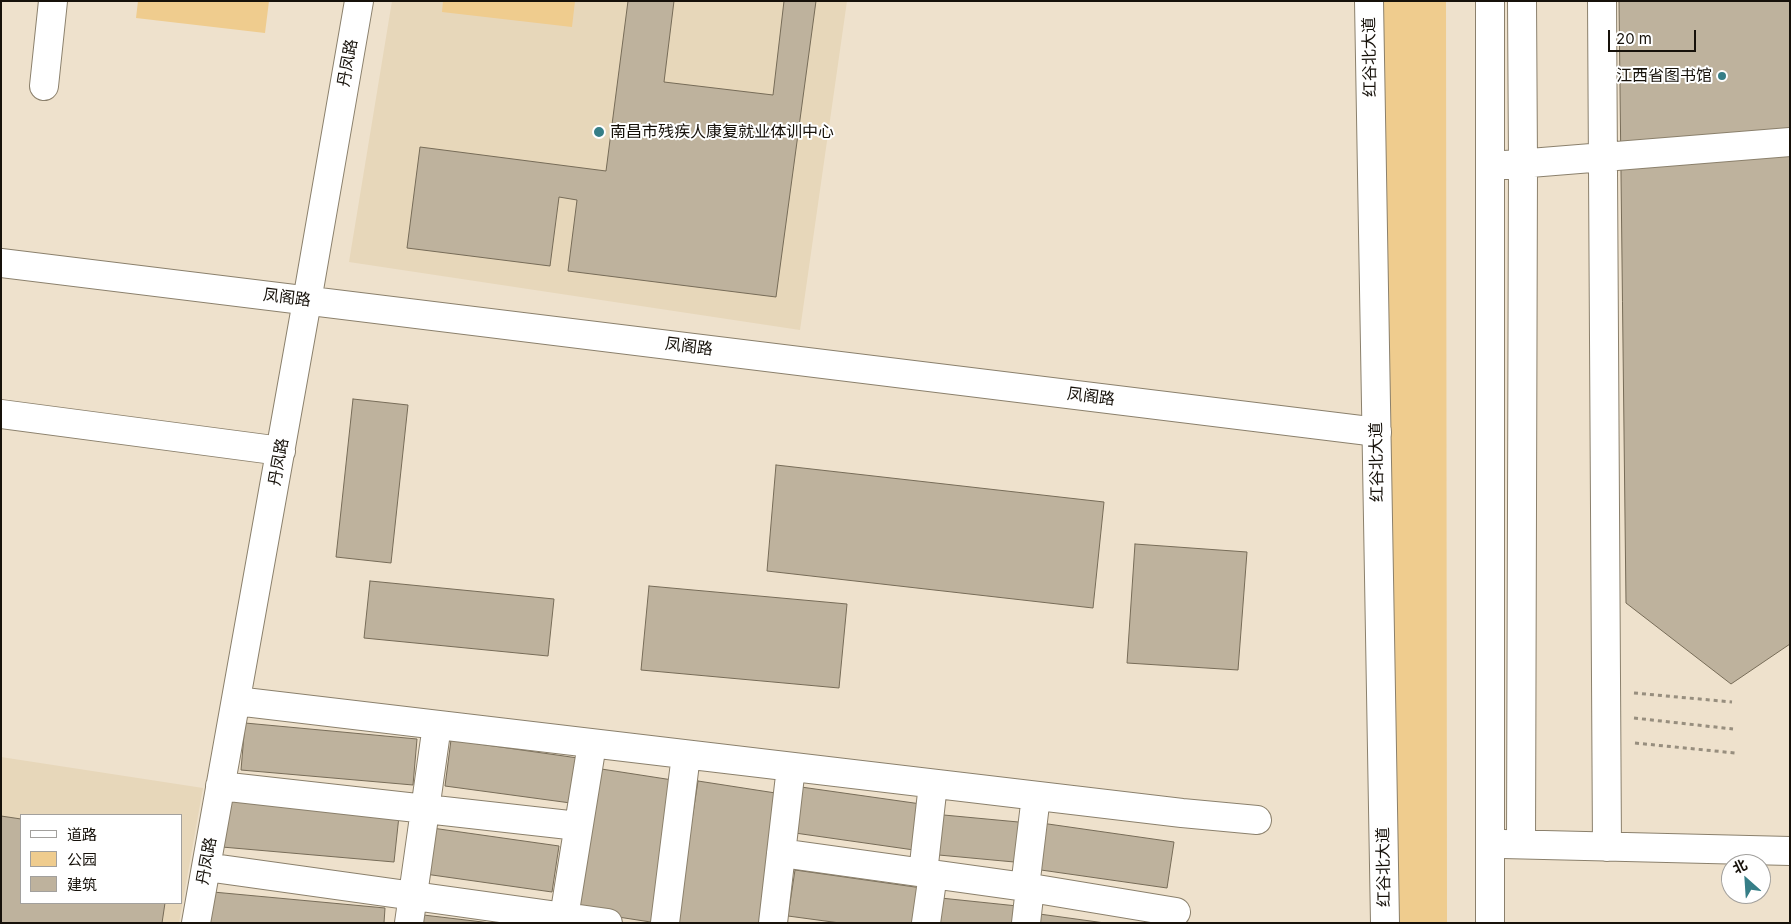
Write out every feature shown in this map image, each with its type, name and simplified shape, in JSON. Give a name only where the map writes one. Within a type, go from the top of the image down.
[{"type":"street","points":[[44,86],[53,1]]},
{"type":"street","name":"丹凤路","points":[[196,923],[359,1]]},
{"type":"street","name":"红谷北大道","points":[[1369,1],[1385,923]]},
{"type":"street","points":[[1490,1],[1490,923]]},
{"type":"street","points":[[1521,844],[1524,164],[1522,1]]},
{"type":"street","points":[[1602,1],[1607,847]]},
{"type":"street","points":[[1490,167],[1790,142]]},
{"type":"street","name":"凤阁路","points":[[1,263],[1377,432]]},
{"type":"street","points":[[1,414],[280,451]]},
{"type":"street","points":[[236,701],[1182,814],[1257,820]]},
{"type":"street","points":[[409,923],[438,725]]},
{"type":"street","points":[[564,916],[592,744]]},
{"type":"street","points":[[664,923],[686,755]]},
{"type":"street","points":[[773,923],[791,767]]},
{"type":"street","points":[[926,923],[933,784]]},
{"type":"street","points":[[220,786],[578,826]]},
{"type":"street","points":[[1026,923],[1036,796]]},
{"type":"street","points":[[1490,844],[1790,851]]},
{"type":"street","points":[[781,853],[1028,888],[1176,912]]},
{"type":"street","points":[[206,867],[608,923]]},
{"type":"path","points":[[1607,715],[1732,702]]},
{"type":"path","points":[[1607,715],[1732,729]]},
{"type":"path","points":[[1607,715],[1735,753]]},
{"type":"shaded area","name":"南昌市残疾人康复就业体训中心","points":[[392,1],[847,1],[800,330],[349,262]]},
{"type":"shaded area","points":[[1,757],[203,788],[179,923],[1,923]]},
{"type":"green space","points":[[138,1],[269,1],[265,33],[136,18]]},
{"type":"green space","points":[[443,1],[575,1],[572,27],[442,12]]},
{"type":"green space","points":[[1382,1],[1446,1],[1447,923],[1399,923]]},
{"type":"building","points":[[628,1],[674,1],[664,82],[773,95],[784,1],[816,1],[776,297],[568,271],[577,200],[559,197],[550,266],[407,248],[420,147],[606,171]]},
{"type":"building","name":"江西省图书馆","points":[[1619,1],[1790,1],[1790,644],[1731,684],[1626,603]]},
{"type":"building","points":[[353,399],[408,405],[391,563],[336,557]]},
{"type":"building","points":[[776,465],[1104,502],[1093,608],[767,571]]},
{"type":"building","points":[[1135,544],[1247,552],[1238,670],[1127,663]]},
{"type":"building","points":[[370,581],[554,599],[548,656],[364,638]]},
{"type":"building","points":[[649,586],[847,604],[839,688],[641,670]]},
{"type":"building","points":[[245,723],[417,739],[413,785],[241,770]]},
{"type":"building","points":[[451,740],[585,759],[578,804],[445,786]]},
{"type":"building","points":[[595,768],[679,781],[657,923],[573,910]]},
{"type":"building","points":[[698,781],[782,794],[762,923],[676,923]]},
{"type":"building","points":[[794,786],[928,805],[921,851],[788,832]]},
{"type":"building","points":[[227,800],[399,816],[394,862],[222,847]]},
{"type":"building","points":[[933,814],[1029,823],[1025,863],[928,854]]},
{"type":"building","points":[[1,816],[20,819],[20,904],[165,904],[162,923],[1,923]]},
{"type":"building","points":[[1041,823],[1174,842],[1167,888],[1034,869]]},
{"type":"building","points":[[425,827],[559,846],[552,892],[418,873]]},
{"type":"building","points":[[795,870],[929,889],[924,923],[840,923],[788,916]]},
{"type":"building","points":[[213,892],[385,908],[384,923],[210,923]]},
{"type":"building","points":[[931,897],[1027,907],[1025,923],[928,923]]},
{"type":"building","points":[[1032,913],[1105,923],[1031,923]]},
{"type":"building","points":[[415,914],[491,923],[414,923]]},
{"type":"place","name":"江西省图书馆","points":[[1722,76]]},
{"type":"place","name":"南昌市残疾人康复就业体训中心","points":[[599,132]]}]
